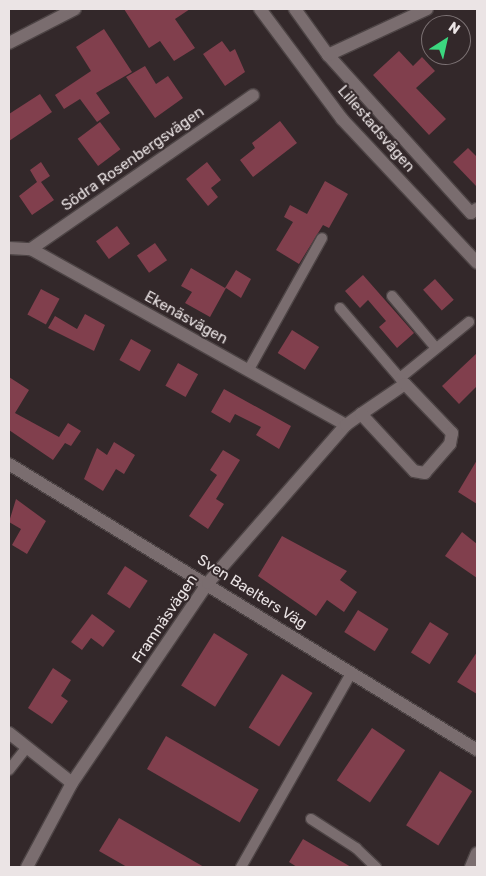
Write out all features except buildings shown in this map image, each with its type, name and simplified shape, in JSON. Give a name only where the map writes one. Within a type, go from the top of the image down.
[{"type":"street","points":[[9,43],[75,9]]},
{"type":"street","name":"Lillestadsvägen","points":[[260,9],[342,119],[477,263]]},
{"type":"street","name":"Lillestadsvägen","points":[[295,9],[328,55],[474,211]]},
{"type":"street","points":[[328,55],[427,9]]},
{"type":"street","name":"Södra Rosenbergsvägen","points":[[31,249],[253,95]]},
{"type":"street","name":"Ekenäsvägen","points":[[9,248],[31,249],[346,425]]},
{"type":"street","points":[[361,414],[414,471],[425,473],[450,444],[452,433],[402,381]]},
{"type":"street","name":"Framnäsvägen","points":[[28,867],[72,783],[208,583],[346,425],[402,381]]},
{"type":"street","name":"Sven Baelters Väg","points":[[9,464],[208,583],[477,750]]},
{"type":"street","points":[[9,732],[72,783]]},
{"type":"street","points":[[471,867],[477,853]]},
{"type":"lane","points":[[248,371],[322,238]]},
{"type":"lane","points":[[392,296],[436,348]]},
{"type":"lane","points":[[340,308],[402,381],[436,348],[469,322]]},
{"type":"lane","points":[[241,867],[352,672]]},
{"type":"lane","points":[[9,770],[27,747]]},
{"type":"lane","points":[[311,819],[356,848],[376,867]]}]
